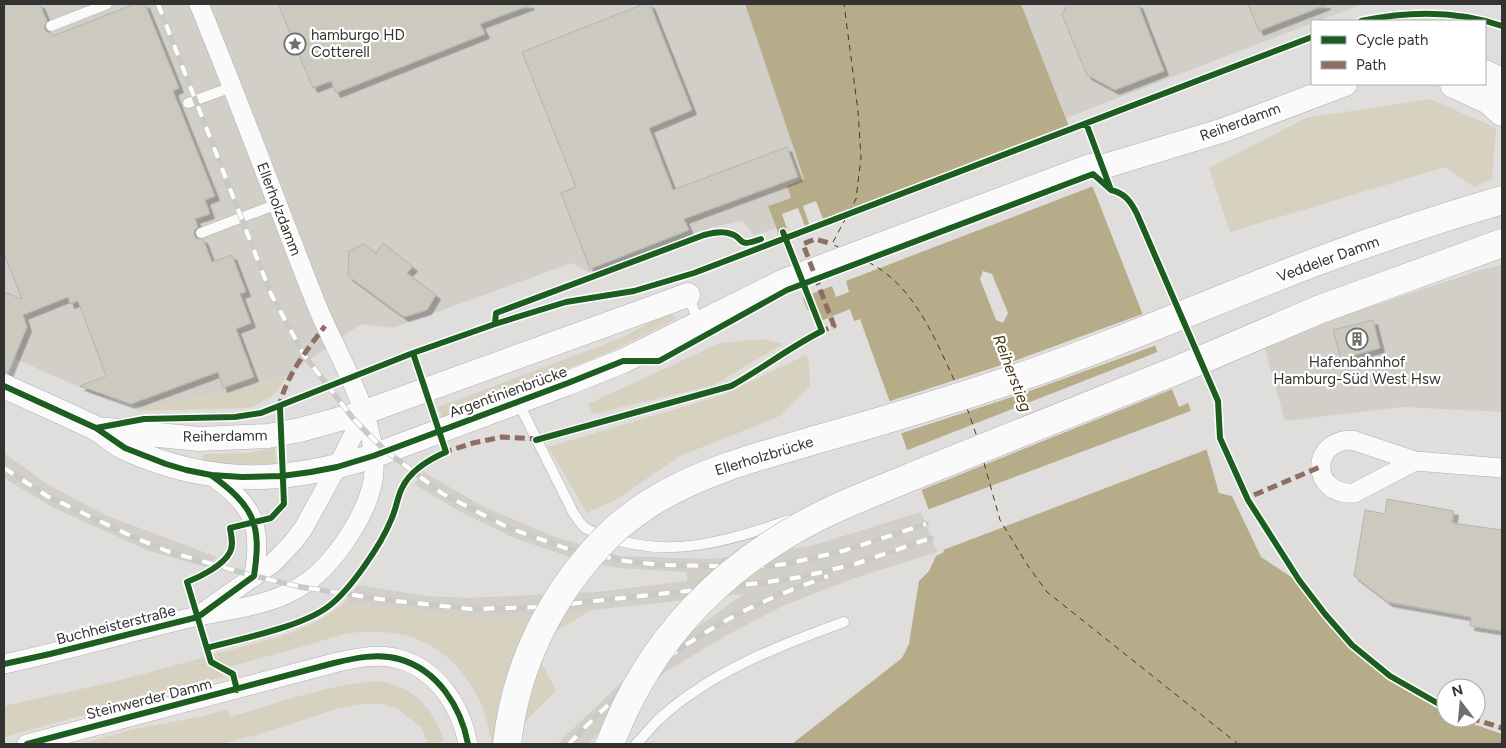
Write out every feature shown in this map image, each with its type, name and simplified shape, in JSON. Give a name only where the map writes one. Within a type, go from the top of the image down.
[{"type":"main road","points":[[1456,85],[1489,100],[1502,112]]},
{"type":"main road","name":"Veddeler Damm","points":[[1157,325],[1321,260],[1498,197]]},
{"type":"main road","points":[[610,744],[633,692],[657,654],[684,618],[701,599],[723,580],[770,545],[800,527],[848,503],[1175,371],[1327,307],[1502,243]]},
{"type":"main road","name":"Ellerholzbrücke","points":[[507,744],[513,703],[526,661],[560,596],[611,532],[650,503],[666,493],[709,474],[764,455],[1019,377],[1157,325]]},
{"type":"street","name":"Ellerholzdamm","points":[[199,4],[358,415]]},
{"type":"street","points":[[1486,72],[1502,80]]},
{"type":"street","name":"Reiherdamm","points":[[1133,158],[1224,130],[1342,85]]},
{"type":"street","name":"Argentinienbrücke","points":[[373,456],[624,361],[784,282],[1090,166],[1102,167],[1133,158]]},
{"type":"street","name":"Argentinienbrücke","points":[[358,415],[688,295]]},
{"type":"street","name":"Reiherdamm","points":[[4,386],[96,428],[117,444],[144,456],[173,466],[211,475],[282,476],[337,467],[373,456]]},
{"type":"street","name":"Reiherdamm","points":[[96,428],[199,439],[241,438],[268,436],[300,430],[358,415]]},
{"type":"street","name":"Buchheisterstraße","points":[[4,664],[198,616],[264,604],[301,587],[342,547],[354,527],[370,492],[374,472],[373,456],[358,415]]},
{"type":"street","name":"Buchheisterstraße","points":[[198,616],[273,563],[293,542],[303,529],[337,467],[358,415]]},
{"type":"street","points":[[1415,460],[1502,468]]},
{"type":"street","points":[[211,475],[228,488],[249,512],[256,530],[258,542],[254,576]]},
{"type":"street","name":"Steinwerder Damm","points":[[27,744],[334,662],[371,656],[399,659],[425,671],[434,679],[448,694],[457,709],[466,732],[468,744]]},
{"type":"lane","points":[[51,26],[107,4]]},
{"type":"lane","points":[[188,103],[232,87]]},
{"type":"lane","points":[[200,233],[277,204]]},
{"type":"lane","points":[[688,295],[699,323]]},
{"type":"lane","points":[[518,402],[573,512],[583,526],[621,542],[643,547],[689,546],[713,542],[748,535],[853,496]]},
{"type":"lane","points":[[636,744],[659,719],[689,695],[730,669],[777,646],[844,622]]},
{"type":"shaded area","points":[[4,4],[745,4],[804,180],[791,198],[768,206],[776,228],[754,236],[743,221],[713,227],[590,273],[572,263],[392,328],[361,324],[286,376],[220,394],[142,407],[98,395],[4,354]]},
{"type":"shaded area","points":[[1021,4],[1363,4],[1321,20],[1311,20],[1311,23],[1066,118]]},
{"type":"shaded area","points":[[1430,99],[1496,128],[1492,179],[1474,187],[1445,167],[1230,232],[1209,168],[1306,118]]},
{"type":"shaded area","points":[[1502,265],[1502,412],[1402,407],[1285,421],[1263,342],[1484,269]]},
{"type":"shaded area","points":[[672,314],[676,317],[674,320],[605,354],[442,418],[438,407],[600,346],[625,336],[664,315]]},
{"type":"shaded area","points":[[763,339],[783,344],[714,385],[593,414],[588,404],[720,343]]},
{"type":"shaded area","points":[[806,355],[809,364],[810,387],[780,416],[680,456],[617,499],[587,513],[548,447],[723,395]]},
{"type":"shaded area","points":[[286,376],[276,392],[260,404],[248,408],[136,411],[142,407],[220,394]]},
{"type":"shaded area","points":[[275,448],[276,464],[226,463],[207,461],[202,458],[203,454],[247,453]]},
{"type":"shaded area","points":[[4,453],[47,484],[105,515],[217,557],[205,567],[149,551],[54,508],[4,478]]},
{"type":"shaded area","points":[[424,472],[480,505],[552,536],[620,556],[709,559],[764,554],[814,545],[921,512],[937,552],[855,578],[785,605],[727,635],[667,671],[613,718],[588,744],[557,744],[624,680],[744,594],[488,619],[344,603],[358,585],[425,596],[469,598],[596,592],[687,581],[687,572],[618,568],[576,559],[514,538],[457,510],[414,484]]},
{"type":"shaded area","points":[[344,603],[488,619],[592,610],[549,635],[542,664],[556,691],[503,744],[492,744],[480,701],[459,669],[433,647],[402,635],[384,632],[350,633],[228,667],[215,659],[214,654],[265,641],[298,630],[330,614]]},
{"type":"shaded area","points":[[205,657],[207,665],[225,676],[4,737],[4,706],[113,682]]},
{"type":"shaded area","points":[[378,681],[402,688],[420,701],[434,718],[444,741],[428,744],[422,728],[398,709],[382,704],[362,704],[336,709],[260,734],[221,744],[80,744],[131,730],[203,716],[228,709],[230,717],[322,690]]},
{"type":"water","name":"Reiherstieg","points":[[745,4],[1021,4],[1179,407],[1188,403],[1207,451],[1219,493],[1232,496],[1261,557],[1323,598],[1416,652],[1471,678],[1436,678],[1436,728],[1486,728],[1486,683],[1502,689],[1502,744],[792,744],[902,658],[909,644],[919,581],[929,571],[936,556],[944,552],[860,319],[854,321],[850,309],[823,320],[807,309],[768,206],[791,198],[787,186],[804,179]],"holes":[[[983,271],[992,274],[1008,313],[1003,323],[996,320],[980,279]]]},
{"type":"pier","points":[[1071,124],[1096,185],[846,281],[849,292],[836,297],[832,286],[800,298],[777,236],[788,232],[782,214],[798,208],[805,226],[809,224],[803,206],[816,201],[823,219]]},
{"type":"pier","points":[[1145,313],[1157,345],[1024,393],[899,434],[887,402],[1014,361]]},
{"type":"pier","points":[[1160,351],[1175,388],[919,491],[905,451]]},
{"type":"pier","points":[[1193,410],[1208,449],[941,551],[927,510]]},
{"type":"pier","points":[[1290,573],[1417,650],[1478,678],[1436,678],[1436,707],[1401,687],[1377,670],[1329,626]]},
{"type":"pier","points":[[1486,681],[1502,687],[1502,734],[1485,728]]},
{"type":"building","points":[[4,4],[40,4],[47,21],[44,28],[53,36],[135,4],[145,4],[179,88],[173,91],[215,196],[205,200],[210,214],[195,219],[198,227],[194,231],[194,235],[197,239],[203,239],[212,262],[232,255],[246,292],[240,294],[251,323],[236,329],[254,377],[223,388],[218,372],[131,404],[80,386],[106,376],[78,301],[70,304],[68,297],[23,315],[27,327],[8,373],[4,372],[4,292],[22,299],[4,254]]},
{"type":"building","points":[[278,4],[530,5],[480,24],[485,34],[336,93],[331,81],[313,88]]},
{"type":"building","points":[[644,4],[650,4],[692,110],[649,128],[673,190],[787,147],[798,177],[684,219],[689,230],[590,269],[561,193],[576,187],[522,52]]},
{"type":"building","points":[[1067,4],[1138,4],[1164,71],[1115,90],[1087,75],[1062,15]]},
{"type":"building","points":[[1248,4],[1326,4],[1326,5],[1259,31]]},
{"type":"building","points":[[383,243],[413,267],[407,273],[436,295],[427,310],[404,317],[348,276],[349,251],[364,244],[376,253]]},
{"type":"building","name":"Hafenbahnhof Hamburg-Süd West Hsw","points":[[1373,320],[1380,348],[1341,359],[1333,330]]},
{"type":"building","points":[[1387,499],[1454,511],[1452,523],[1502,530],[1502,631],[1470,626],[1471,617],[1388,602],[1354,576],[1365,510],[1385,514]]},
{"type":"ferry route","points":[[840,248],[832,244],[856,199],[861,158],[858,111],[844,4]]},
{"type":"ferry route","points":[[868,262],[884,272],[911,299],[922,315],[956,384]]},
{"type":"ferry route","points":[[967,408],[977,437]]},
{"type":"ferry route","points":[[984,463],[1000,520],[1028,566],[1047,592],[1238,744]]},
{"type":"railway","points":[[158,4],[271,294],[304,355],[352,417],[370,436],[386,451],[443,494],[509,528],[571,550],[625,561],[662,565],[757,567],[786,564],[843,551],[926,524]]},
{"type":"railway","points":[[4,468],[47,496],[167,551],[254,576],[301,587],[386,600],[471,609],[541,607],[801,577],[855,564],[931,538]]},
{"type":"railway","points":[[569,744],[611,702],[686,645],[739,614],[828,576]]},
{"type":"marked path","points":[[819,332],[834,326],[803,244],[815,239],[832,244]]},
{"type":"marked path","points":[[279,409],[291,375],[325,326]]},
{"type":"marked path","points":[[442,453],[473,443],[502,437],[539,439]]},
{"type":"marked path","points":[[1254,495],[1320,467]]},
{"type":"marked path","points":[[1486,723],[1502,728]]},
{"type":"cycle path","points":[[1367,20],[1414,14],[1450,15],[1480,20]]},
{"type":"cycle path","points":[[1486,21],[1502,26]]},
{"type":"cycle path","points":[[96,428],[144,419],[235,417],[261,413],[413,353],[495,324],[566,302],[634,291],[694,273],[1311,37]]},
{"type":"cycle path","points":[[1086,123],[1111,190],[1120,193],[1127,199],[1137,214],[1218,401],[1220,438],[1248,500],[1299,580],[1352,645],[1390,676],[1436,702]]},
{"type":"cycle path","points":[[4,386],[96,428],[125,448],[186,470],[211,475],[242,477],[282,476],[311,472],[337,467],[373,456],[623,361],[659,361],[787,290],[1093,174],[1111,190]]},
{"type":"cycle path","points":[[495,324],[496,313],[704,235],[725,232],[734,235],[744,243],[761,239]]},
{"type":"cycle path","points":[[536,440],[731,386],[822,331],[783,232]]},
{"type":"cycle path","points":[[207,648],[287,626],[329,606],[346,589],[373,554],[393,516],[400,492],[410,476],[421,466],[446,452],[413,353]]},
{"type":"cycle path","points":[[237,690],[233,674],[211,662],[187,582],[211,570],[227,557],[232,546],[230,528],[271,518],[284,504],[280,407]]},
{"type":"cycle path","points":[[4,664],[198,617],[254,576],[257,543],[252,518],[246,507],[237,497],[211,475]]},
{"type":"cycle path","points":[[27,744],[334,663],[375,656],[391,657],[413,664],[436,681],[446,692],[460,717],[468,744]]},
{"type":"place","name":"hamburgo HD Cotterell","points":[[295,44]]},
{"type":"place","name":"Hafenbahnhof Hamburg-Süd West Hsw","points":[[1357,339]]}]
